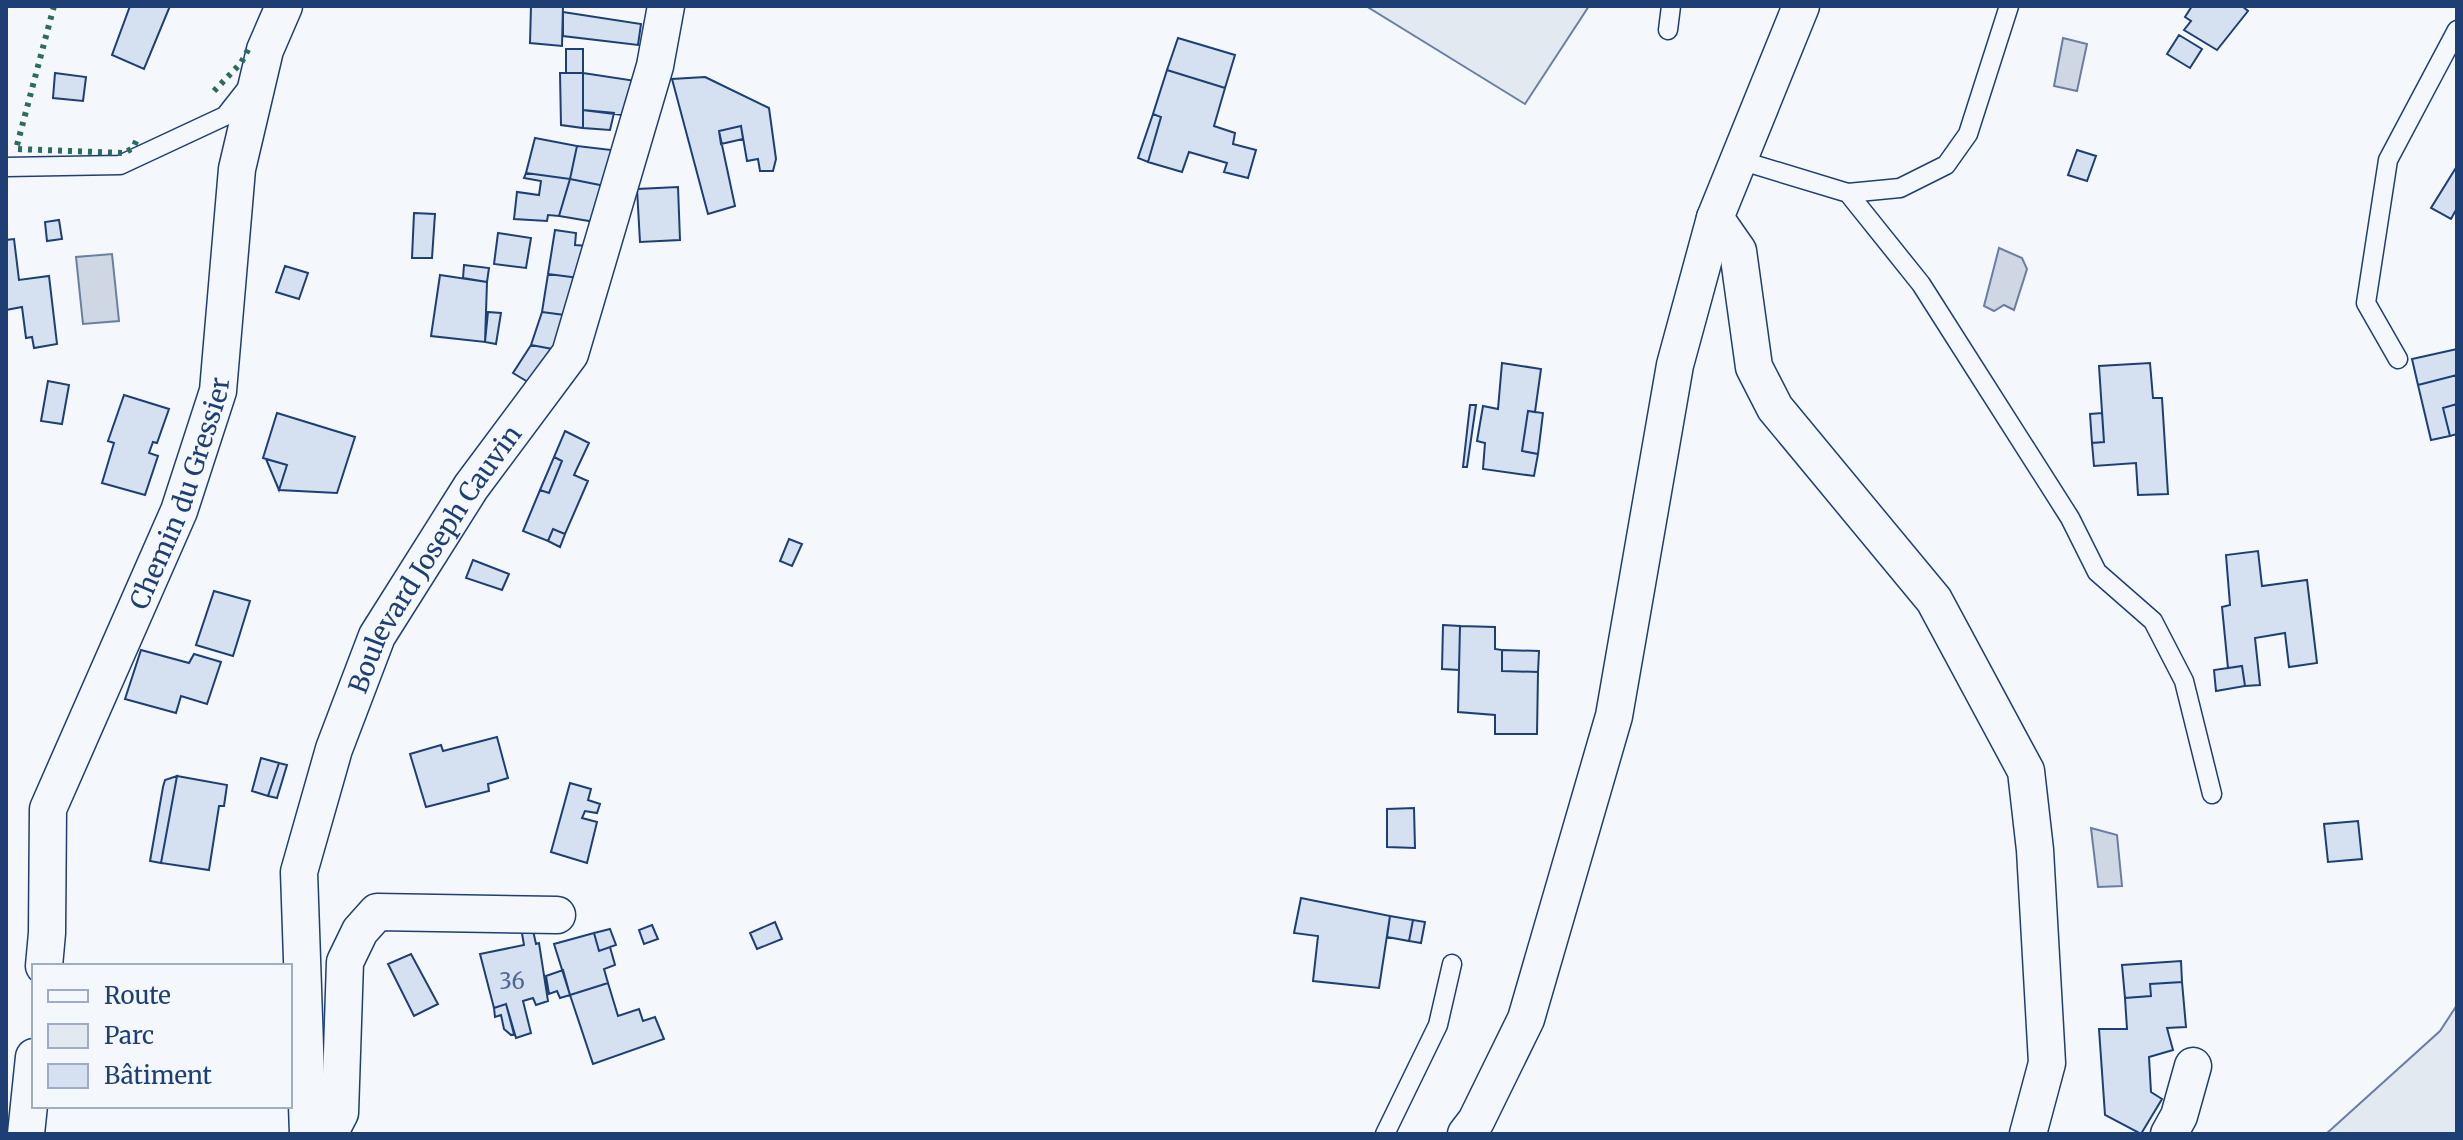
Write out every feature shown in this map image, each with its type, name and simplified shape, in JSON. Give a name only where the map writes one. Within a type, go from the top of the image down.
[{"type":"street","name":"Chemin du Gressier","points":[[44,964],[48,809],[179,511],[218,391],[237,169],[265,50],[284,6]]},
{"type":"street","name":"Boulevard Joseph Cauvin","points":[[308,1134],[299,872],[334,749],[377,636],[471,487],[570,354],[655,66],[666,6]]},
{"type":"street","points":[[1466,1134],[1476,1121],[1526,1019],[1614,716],[1675,365],[1715,218],[1736,159],[1801,6]]},
{"type":"street","points":[[1715,218],[1738,251],[1754,367],[1775,408],[1934,600],[2026,771],[2035,850],[2047,1063],[2028,1134]]},
{"type":"street","points":[[329,1134],[340,1113],[345,962],[360,931],[377,912],[557,915]]},
{"type":"street","points":[[2169,1134],[2179,1116],[2193,1066]]},
{"type":"street","points":[[26,1134],[32,1076]]},
{"type":"lane","points":[[1668,30],[1671,6]]},
{"type":"lane","points":[[1736,159],[1848,193],[1900,188],[1946,165],[1968,134],[2009,6]]},
{"type":"lane","points":[[2398,359],[2366,303],[2388,160],[2457,30]]},
{"type":"lane","points":[[6,167],[120,165],[225,116],[260,72]]},
{"type":"lane","points":[[1848,193],[1921,284],[2070,518],[2097,572],[2153,621],[2184,681],[2212,794]]},
{"type":"lane","points":[[1385,1134],[1438,1025],[1452,964]]},
{"type":"green space","points":[[1366,6],[1589,6],[1525,104]]},
{"type":"green space","points":[[2457,1005],[2457,1134],[2326,1134],[2440,1031]]},
{"type":"shaded area","points":[[2063,38],[2087,44],[2077,91],[2054,86]]},
{"type":"shaded area","points":[[1999,248],[2022,258],[2027,269],[2014,310],[2004,305],[1994,311],[1984,306]]},
{"type":"shaded area","points":[[112,254],[119,321],[83,324],[76,257]]},
{"type":"shaded area","points":[[2091,828],[2117,835],[2122,886],[2098,887]]},
{"type":"building","points":[[130,6],[170,6],[144,69],[112,55]]},
{"type":"building","points":[[531,6],[563,6],[562,46],[530,43]]},
{"type":"building","points":[[2192,6],[2242,6],[2248,11],[2217,50],[2184,30],[2191,21],[2185,17]]},
{"type":"building","points":[[563,12],[641,24],[638,45],[563,36]]},
{"type":"building","points":[[2179,35],[2202,49],[2190,68],[2167,54]]},
{"type":"building","points":[[1178,38],[1235,55],[1225,88],[1167,70]]},
{"type":"building","points":[[566,49],[583,49],[583,73],[566,73]]},
{"type":"building","points":[[1167,70],[1225,88],[1214,126],[1235,133],[1233,144],[1256,150],[1248,178],[1224,172],[1227,163],[1189,152],[1182,172],[1148,162],[1161,117],[1153,114]]},
{"type":"building","points":[[55,73],[86,77],[83,101],[53,98]]},
{"type":"building","points":[[560,73],[583,73],[583,128],[561,125]]},
{"type":"building","points":[[583,73],[636,81],[630,116],[583,110]]},
{"type":"building","points":[[705,77],[769,108],[776,159],[773,171],[760,171],[758,159],[747,161],[741,126],[719,131],[735,206],[708,214],[672,79]]},
{"type":"building","points":[[583,110],[614,113],[610,130],[583,128]]},
{"type":"building","points":[[1153,114],[1161,117],[1148,162],[1138,158]]},
{"type":"building","points":[[741,126],[743,139],[721,144],[719,131]]},
{"type":"building","points":[[535,138],[577,146],[570,179],[526,173]]},
{"type":"building","points":[[577,146],[620,151],[610,187],[570,179]]},
{"type":"building","points":[[2077,150],[2096,156],[2087,181],[2068,175]]},
{"type":"building","points":[[2457,166],[2457,208],[2451,219],[2431,208]]},
{"type":"building","points":[[526,173],[570,179],[559,216],[548,215],[547,221],[514,219],[517,192],[539,195],[541,181],[524,178]]},
{"type":"building","points":[[570,179],[610,187],[601,223],[559,216]]},
{"type":"building","points":[[678,187],[680,240],[640,242],[637,189]]},
{"type":"building","points":[[414,213],[435,214],[432,258],[412,258]]},
{"type":"building","points":[[59,220],[62,239],[47,241],[45,222]]},
{"type":"building","points":[[555,230],[576,233],[575,245],[588,246],[579,278],[548,274]]},
{"type":"building","points":[[498,233],[531,238],[526,268],[494,264]]},
{"type":"building","points":[[14,239],[19,280],[49,276],[57,344],[34,348],[32,337],[26,338],[22,307],[6,310],[6,240]]},
{"type":"building","points":[[464,265],[489,268],[487,282],[463,278]]},
{"type":"building","points":[[285,266],[308,273],[299,299],[276,292]]},
{"type":"building","points":[[548,274],[579,278],[572,316],[542,312]]},
{"type":"building","points":[[440,275],[487,282],[485,342],[431,336]]},
{"type":"building","points":[[488,312],[501,313],[496,344],[485,342]]},
{"type":"building","points":[[542,312],[572,316],[558,350],[531,345]]},
{"type":"building","points":[[531,345],[558,350],[533,385],[513,373]]},
{"type":"building","points":[[2457,349],[2457,375],[2418,385],[2412,359]]},
{"type":"building","points":[[1502,363],[1541,369],[1535,412],[1528,411],[1522,451],[1538,454],[1534,476],[1483,469],[1485,443],[1477,441],[1483,406],[1498,409]]},
{"type":"building","points":[[2150,363],[2153,398],[2162,398],[2168,494],[2138,495],[2136,463],[2094,466],[2092,443],[2104,442],[2099,366]]},
{"type":"building","points":[[2457,375],[2457,404],[2443,408],[2450,436],[2431,440],[2418,385]]},
{"type":"building","points":[[48,381],[69,385],[62,424],[41,421]]},
{"type":"building","points":[[124,395],[169,409],[157,443],[153,442],[149,453],[158,456],[145,495],[102,483],[114,443],[108,441]]},
{"type":"building","points":[[2457,404],[2457,434],[2450,436],[2443,408]]},
{"type":"building","points":[[1470,405],[1476,405],[1467,467],[1463,467]]},
{"type":"building","points":[[1528,411],[1543,413],[1538,454],[1522,451]]},
{"type":"building","points":[[277,413],[355,437],[337,493],[279,490],[287,465],[263,458]]},
{"type":"building","points":[[2102,413],[2104,442],[2092,443],[2090,414]]},
{"type":"building","points":[[565,431],[589,443],[574,475],[588,481],[565,534],[553,529],[548,541],[523,531],[540,490],[549,493],[562,461],[554,457]]},
{"type":"building","points":[[554,457],[562,461],[549,493],[540,490]]},
{"type":"building","points":[[266,459],[287,465],[279,490]]},
{"type":"building","points":[[553,529],[565,534],[560,547],[548,541]]},
{"type":"building","points":[[789,539],[802,544],[792,566],[780,561]]},
{"type":"building","points":[[2258,551],[2262,586],[2307,580],[2317,663],[2289,667],[2285,633],[2255,638],[2260,685],[2245,686],[2242,666],[2228,668],[2222,607],[2230,605],[2226,555]]},
{"type":"building","points":[[473,560],[509,574],[502,590],[466,578]]},
{"type":"building","points":[[214,591],[250,601],[233,656],[196,645]]},
{"type":"building","points":[[1443,625],[1460,626],[1459,670],[1442,669]]},
{"type":"building","points":[[1460,626],[1495,627],[1495,649],[1502,650],[1502,671],[1538,672],[1537,734],[1495,734],[1495,715],[1458,712]]},
{"type":"building","points":[[141,650],[189,663],[194,654],[221,662],[207,704],[181,696],[176,713],[125,699]]},
{"type":"building","points":[[1502,650],[1539,651],[1538,672],[1502,671]]},
{"type":"building","points":[[2242,666],[2245,686],[2216,691],[2214,670]]},
{"type":"building","points":[[497,737],[508,778],[488,784],[489,791],[426,807],[410,754],[441,745],[443,751]]},
{"type":"building","points":[[261,758],[279,763],[268,796],[252,791]]},
{"type":"building","points":[[279,763],[287,765],[277,798],[268,796]]},
{"type":"building","points":[[177,776],[161,863],[150,861],[165,780]]},
{"type":"building","points":[[177,776],[227,785],[224,806],[219,806],[209,870],[161,863]]},
{"type":"building","points":[[570,783],[591,789],[588,800],[600,804],[597,813],[585,811],[582,818],[597,822],[587,863],[551,852]]},
{"type":"building","points":[[1414,808],[1415,848],[1387,847],[1387,809]]},
{"type":"building","points":[[2358,821],[2362,859],[2328,862],[2324,824]]},
{"type":"building","points":[[1301,898],[1390,916],[1379,988],[1313,981],[1318,936],[1294,933]]},
{"type":"building","points":[[1390,916],[1413,920],[1409,941],[1387,937]]},
{"type":"building","points":[[1413,920],[1425,922],[1421,943],[1409,941]]},
{"type":"building","points":[[775,922],[782,939],[757,949],[750,933]]},
{"type":"building","points":[[652,925],[658,939],[644,944],[639,930]]},
{"type":"building","points":[[532,926],[536,944],[539,943],[548,1001],[536,1005],[533,998],[523,1001],[531,1033],[516,1038],[506,1004],[494,1008],[480,954],[524,945],[521,928]]},
{"type":"building","points":[[610,929],[616,945],[599,951],[594,933]]},
{"type":"building","points":[[594,933],[599,951],[610,947],[615,965],[604,969],[608,983],[570,995],[554,944]]},
{"type":"building","points":[[411,954],[438,1004],[414,1016],[388,964]]},
{"type":"building","points":[[2181,961],[2182,982],[2150,984],[2151,996],[2125,998],[2122,965]]},
{"type":"building","points":[[563,970],[570,995],[560,998],[557,991],[549,994],[546,976]]},
{"type":"building","points":[[2182,982],[2186,1027],[2167,1028],[2173,1050],[2149,1057],[2151,1092],[2162,1099],[2141,1134],[2105,1115],[2099,1029],[2127,1029],[2125,998],[2151,996],[2150,984]]},
{"type":"building","points":[[608,983],[618,1016],[639,1009],[643,1021],[655,1017],[664,1039],[593,1064],[570,995]]},
{"type":"building","points":[[506,1004],[514,1034],[511,1035],[504,1029],[501,1015],[495,1017],[494,1008]]},
{"type":"hedge","points":[[54,6],[16,149],[124,153],[133,148],[138,137]]},
{"type":"hedge","points":[[214,91],[241,63],[249,48]]}]
